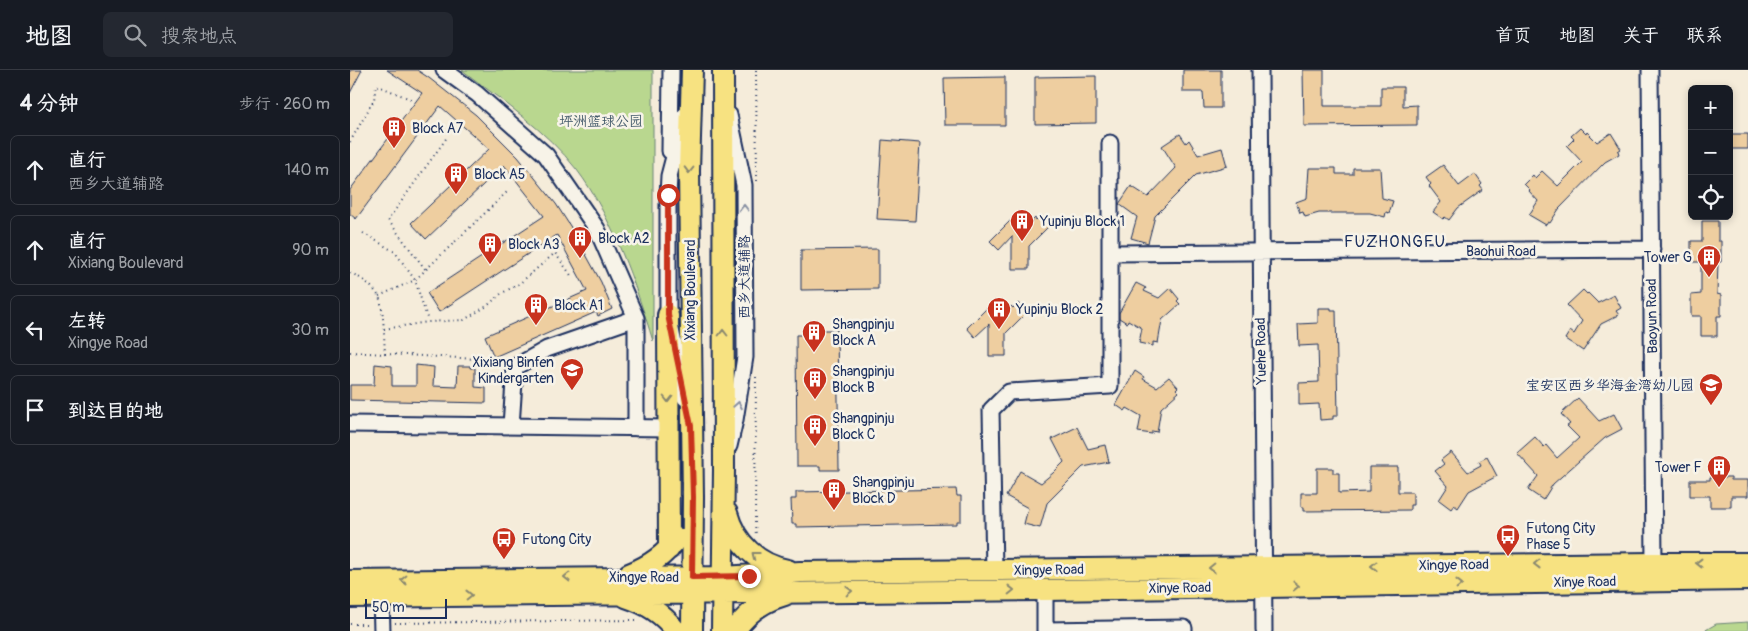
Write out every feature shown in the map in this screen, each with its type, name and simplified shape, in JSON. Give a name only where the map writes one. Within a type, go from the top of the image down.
[{"type":"main road","points":[[722,631],[724,496],[723,77]]},
{"type":"main road","name":"Xixiang Boulevard","points":[[692,78],[689,171],[693,497],[692,631]]},
{"type":"main road","points":[[668,315],[669,549]]},
{"type":"main road","points":[[724,496],[729,520],[746,548],[758,558],[800,582],[783,596],[762,605],[745,617],[735,631]]},
{"type":"main road","points":[[614,585],[652,563],[669,549],[677,540],[687,519],[693,497]]},
{"type":"main road","name":"Xingye Road","points":[[800,582],[994,571],[1263,577],[1654,563],[1748,563]]},
{"type":"main road","name":"Xinye Road","points":[[723,585],[800,582],[1045,590],[1263,577],[1748,580]]},
{"type":"main road","name":"Xingye Road","points":[[350,581],[614,585]]},
{"type":"main road","points":[[614,585],[692,585]]},
{"type":"main road","points":[[614,585],[658,612],[669,627]]},
{"type":"main road","name":"Xingye Road","points":[[350,597],[614,585]]},
{"type":"main road","name":"Xingye Road","points":[[692,585],[723,585]]},
{"type":"street","points":[[444,70],[477,94],[546,155],[597,229],[636,318],[636,428]]},
{"type":"street","points":[[671,70],[668,315],[691,426]]},
{"type":"street","name":"Yuehe Road","points":[[1260,70],[1264,631]]},
{"type":"street","name":"Baoyun Road","points":[[1650,70],[1654,563]]},
{"type":"street","points":[[669,176],[692,78]]},
{"type":"street","points":[[994,571],[991,410],[1009,392],[1110,386],[1110,143]]},
{"type":"street","name":"Baohui Road","points":[[1110,253],[1652,249]]},
{"type":"street","points":[[511,426],[515,367],[547,349],[636,318]]},
{"type":"street","points":[[350,424],[669,428]]},
{"type":"street","points":[[1045,590],[1045,630],[1184,628],[1184,631]]},
{"type":"street","points":[[381,596],[382,627]]},
{"type":"path","points":[[350,142],[374,100],[376,85],[413,100]]},
{"type":"path","points":[[425,270],[388,220],[448,136]]},
{"type":"path","points":[[379,296],[415,280],[507,192]]},
{"type":"path","points":[[363,232],[395,252],[415,280],[428,322]]},
{"type":"path","points":[[384,330],[428,322],[464,320],[487,306],[502,293],[519,284],[556,253],[573,278]]},
{"type":"path","points":[[350,273],[360,277],[379,296],[385,354]]},
{"type":"path","points":[[350,352],[477,359],[515,367]]},
{"type":"path","points":[[350,624],[382,627],[640,620]]},
{"type":"green space","name":"坪洲篮球公园","points":[[462,70],[653,70],[653,341],[622,252],[590,188],[565,155],[538,129]]},
{"type":"green space","points":[[1748,622],[1748,631],[1704,631],[1716,624]]},
{"type":"building","points":[[350,70],[362,70],[350,93]]},
{"type":"building","points":[[387,70],[417,70],[476,115],[518,157],[556,204],[572,229],[601,282],[612,309],[598,316],[596,312],[494,357],[485,336],[587,291],[557,235],[439,312],[427,293],[544,216],[504,165],[426,239],[411,223],[489,149],[440,106],[356,219],[350,214],[350,190],[422,93]]},
{"type":"building","points":[[1183,70],[1221,70],[1221,108],[1204,108],[1203,92],[1183,92]]},
{"type":"building","points":[[1303,70],[1324,70],[1324,106],[1381,106],[1381,87],[1403,87],[1403,106],[1417,105],[1417,125],[1304,126]]},
{"type":"building","points":[[1096,76],[1096,123],[1035,124],[1035,77]]},
{"type":"building","points":[[1005,77],[1005,125],[945,125],[944,78]]},
{"type":"building","points":[[1580,128],[1597,142],[1611,133],[1621,149],[1618,151],[1619,154],[1605,162],[1559,209],[1550,223],[1548,222],[1546,225],[1529,215],[1538,201],[1524,184],[1533,175],[1535,178],[1542,171],[1558,186],[1582,162],[1567,146],[1574,139],[1571,136]]},
{"type":"building","points":[[1180,134],[1186,143],[1189,140],[1198,155],[1222,148],[1227,166],[1196,175],[1155,216],[1148,243],[1131,238],[1137,217],[1119,204],[1131,186],[1148,197],[1176,168],[1162,146]]},
{"type":"building","points":[[1733,134],[1748,134],[1748,149],[1733,149]]},
{"type":"building","points":[[882,140],[920,143],[915,221],[877,219]]},
{"type":"building","points":[[1443,165],[1459,186],[1475,174],[1482,184],[1480,186],[1483,190],[1458,208],[1449,220],[1445,217],[1443,219],[1433,212],[1441,202],[1429,186],[1431,184],[1426,177]]},
{"type":"building","points":[[1309,168],[1336,168],[1336,174],[1353,174],[1353,168],[1380,168],[1382,198],[1393,201],[1389,213],[1386,212],[1385,217],[1370,213],[1319,213],[1305,217],[1303,212],[1300,213],[1296,202],[1307,198]]},
{"type":"building","name":"Yupinju Block 1","points":[[1016,215],[1027,226],[1041,215],[1050,225],[1029,246],[1029,269],[1012,269],[1012,236],[999,250],[990,241]]},
{"type":"building","name":"Tower G","points":[[1702,221],[1718,221],[1718,241],[1721,241],[1721,262],[1718,262],[1717,294],[1721,295],[1721,316],[1717,316],[1717,336],[1701,336],[1701,316],[1691,316],[1691,295],[1701,294],[1701,262],[1691,262],[1691,241],[1702,241]]},
{"type":"building","points":[[878,249],[878,289],[801,290],[801,250]]},
{"type":"building","points":[[1136,283],[1146,288],[1144,291],[1159,298],[1170,288],[1179,299],[1177,301],[1180,304],[1162,320],[1158,343],[1153,342],[1153,346],[1139,343],[1142,328],[1128,320],[1127,323],[1119,318],[1119,313]]},
{"type":"building","points":[[1583,290],[1598,303],[1614,295],[1621,308],[1616,311],[1619,315],[1601,324],[1583,351],[1565,339],[1570,331],[1574,334],[1582,321],[1567,305]]},
{"type":"building","name":"Yupinju Block 2","points":[[993,302],[1004,313],[1011,306],[1013,308],[1018,303],[1027,312],[1006,333],[1006,356],[989,356],[989,324],[975,337],[967,328]]},
{"type":"building","points":[[1318,308],[1336,310],[1338,416],[1333,416],[1333,419],[1320,420],[1319,404],[1299,405],[1299,383],[1319,382],[1318,345],[1299,346],[1298,324],[1318,323]]},
{"type":"building","points":[[818,330],[837,330],[839,470],[820,470],[820,466],[797,466],[796,335],[818,335]]},
{"type":"building","points":[[375,364],[392,366],[392,386],[416,386],[416,365],[434,367],[433,386],[457,387],[458,366],[470,366],[470,368],[475,368],[475,387],[486,388],[486,403],[350,400],[350,385],[374,385]]},
{"type":"building","points":[[1135,371],[1144,377],[1143,379],[1157,387],[1169,377],[1178,387],[1176,389],[1179,392],[1161,408],[1157,432],[1152,431],[1152,434],[1138,432],[1141,416],[1127,408],[1125,411],[1116,405]]},
{"type":"building","points":[[1578,398],[1599,421],[1614,414],[1622,429],[1605,438],[1553,484],[1543,500],[1528,490],[1538,476],[1517,453],[1535,437],[1544,447],[1546,445],[1557,458],[1579,438],[1567,426],[1570,424],[1561,414]]},
{"type":"building","points":[[1077,427],[1088,449],[1105,445],[1109,462],[1083,467],[1047,503],[1040,528],[1024,524],[1028,508],[1006,496],[1020,471],[1041,483],[1053,473],[1064,462],[1052,439]]},
{"type":"building","points":[[1451,452],[1468,472],[1481,465],[1479,461],[1487,457],[1497,476],[1469,491],[1458,508],[1454,505],[1451,509],[1439,500],[1448,486],[1435,471],[1444,464],[1441,460]]},
{"type":"building","points":[[1369,467],[1398,467],[1398,492],[1413,492],[1413,505],[1410,505],[1410,510],[1304,511],[1304,507],[1301,507],[1301,493],[1317,493],[1317,468],[1333,468],[1333,473],[1339,473],[1339,493],[1369,492]]},
{"type":"building","name":"Tower F","points":[[1710,477],[1731,477],[1731,480],[1748,480],[1748,496],[1731,496],[1731,507],[1710,507],[1710,496],[1690,496],[1690,480],[1710,480]]},
{"type":"building","points":[[956,489],[957,496],[961,496],[961,521],[957,521],[957,524],[796,527],[796,524],[792,524],[791,499],[796,499],[796,492]]},
{"type":"place","name":"Block A7","points":[[394,149]]},
{"type":"place","name":"Block A5","points":[[456,195]]},
{"type":"place","name":"Yupinju Block 1","points":[[1022,242]]},
{"type":"place","name":"Block A2","points":[[580,259]]},
{"type":"place","name":"Block A3","points":[[490,265]]},
{"type":"place","name":"Tower G","points":[[1709,278]]},
{"type":"place","name":"Block A1","points":[[536,326]]},
{"type":"place","name":"Yupinju Block 2","points":[[999,330]]},
{"type":"place","name":"Shangpinju Block A","points":[[814,353]]},
{"type":"place","name":"Xixiang Binfen Kindergarten","points":[[572,391]]},
{"type":"place","name":"Shangpinju Block B","points":[[815,400]]},
{"type":"place","name":"宝安区西乡华海金湾幼儿园","points":[[1711,406]]},
{"type":"place","name":"Shangpinju Block C","points":[[815,447]]},
{"type":"place","name":"Tower F","points":[[1719,488]]},
{"type":"place","name":"Shangpinju Block D","points":[[834,511]]},
{"type":"place","name":"Futong City Phase 5","points":[[1508,557]]},
{"type":"place","name":"Futong City","points":[[504,560]]},
{"type":"district","name":"FUZHONGFU","points":[[1395,242]]},
{"type":"route","points":[[668,195],[668,315],[691,426],[693,497],[692,577],[749,576]]}]
